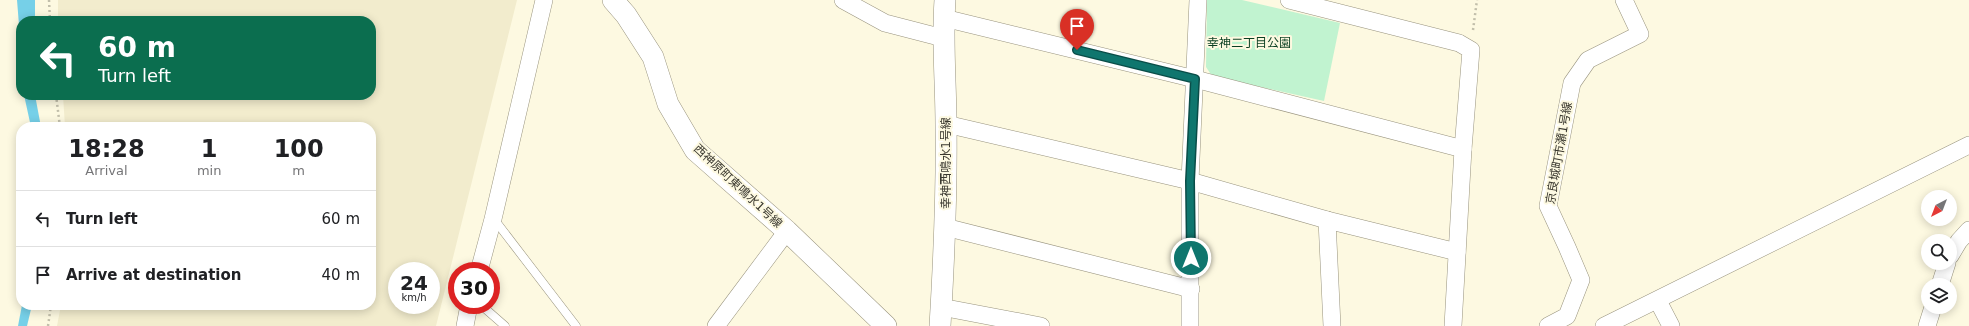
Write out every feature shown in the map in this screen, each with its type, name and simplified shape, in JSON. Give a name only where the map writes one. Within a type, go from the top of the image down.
[{"type":"street","points":[[481,262],[493,219],[544,0]]},
{"type":"street","name":"西神原町東鳴水1号線","points":[[613,0],[626,15],[653,57],[668,104],[695,150],[787,232],[886,326]]},
{"type":"street","points":[[843,0],[885,23],[943,38]]},
{"type":"street","points":[[1190,326],[1190,181],[1198,0]]},
{"type":"street","points":[[1289,0],[1338,6],[1459,43],[1471,50],[1463,149],[1453,326]]},
{"type":"street","name":"京良城町市瀬1号線","points":[[1548,326],[1566,316],[1581,280],[1548,206],[1572,83],[1588,60],[1640,34],[1624,0]]},
{"type":"street","points":[[944,9],[1195,79],[1463,149]]},
{"type":"street","name":"幸神西鳴水1号線","points":[[941,317],[945,227],[946,124],[943,38],[944,9]]},
{"type":"street","points":[[946,124],[1190,181],[1327,220],[1457,252]]},
{"type":"street","points":[[1604,326],[1969,145]]},
{"type":"street","points":[[1327,220],[1332,326]]},
{"type":"street","points":[[945,227],[1191,289]]},
{"type":"street","points":[[1957,244],[1969,230]]},
{"type":"street","points":[[716,326],[787,232]]},
{"type":"street","points":[[1658,300],[1671,326]]},
{"type":"street","points":[[464,326],[467,314]]},
{"type":"street","points":[[1927,326],[1931,314]]},
{"type":"street","points":[[941,317],[1041,326]]},
{"type":"lane","points":[[493,219],[576,326]]},
{"type":"lane","points":[[491,314],[505,326]]},
{"type":"path","points":[[49,0],[50,16]]},
{"type":"path","points":[[1471,50],[1477,0]]},
{"type":"path","points":[[57,100],[59,122]]},
{"type":"path","points":[[48,326],[50,310]]},
{"type":"shaded area","points":[[58,0],[517,0],[452,262],[448,262],[448,278],[440,310],[440,262],[388,262],[388,314],[439,314],[436,326],[57,326],[60,310],[376,310],[376,122],[65,122],[63,100],[376,100],[376,16],[58,16]]},
{"type":"green space","name":"幸神二丁目公園","points":[[1207,0],[1242,0],[1340,23],[1324,101],[1212,76],[1206,67]]},
{"type":"water","points":[[17,0],[35,0],[35,16],[18,16]]},
{"type":"water","points":[[25,100],[36,100],[40,122],[30,122]]},
{"type":"water","points":[[21,310],[31,310],[27,326],[18,326]]},
{"type":"route","points":[[1077,50],[1195,79],[1190,181],[1191,258]]}]
